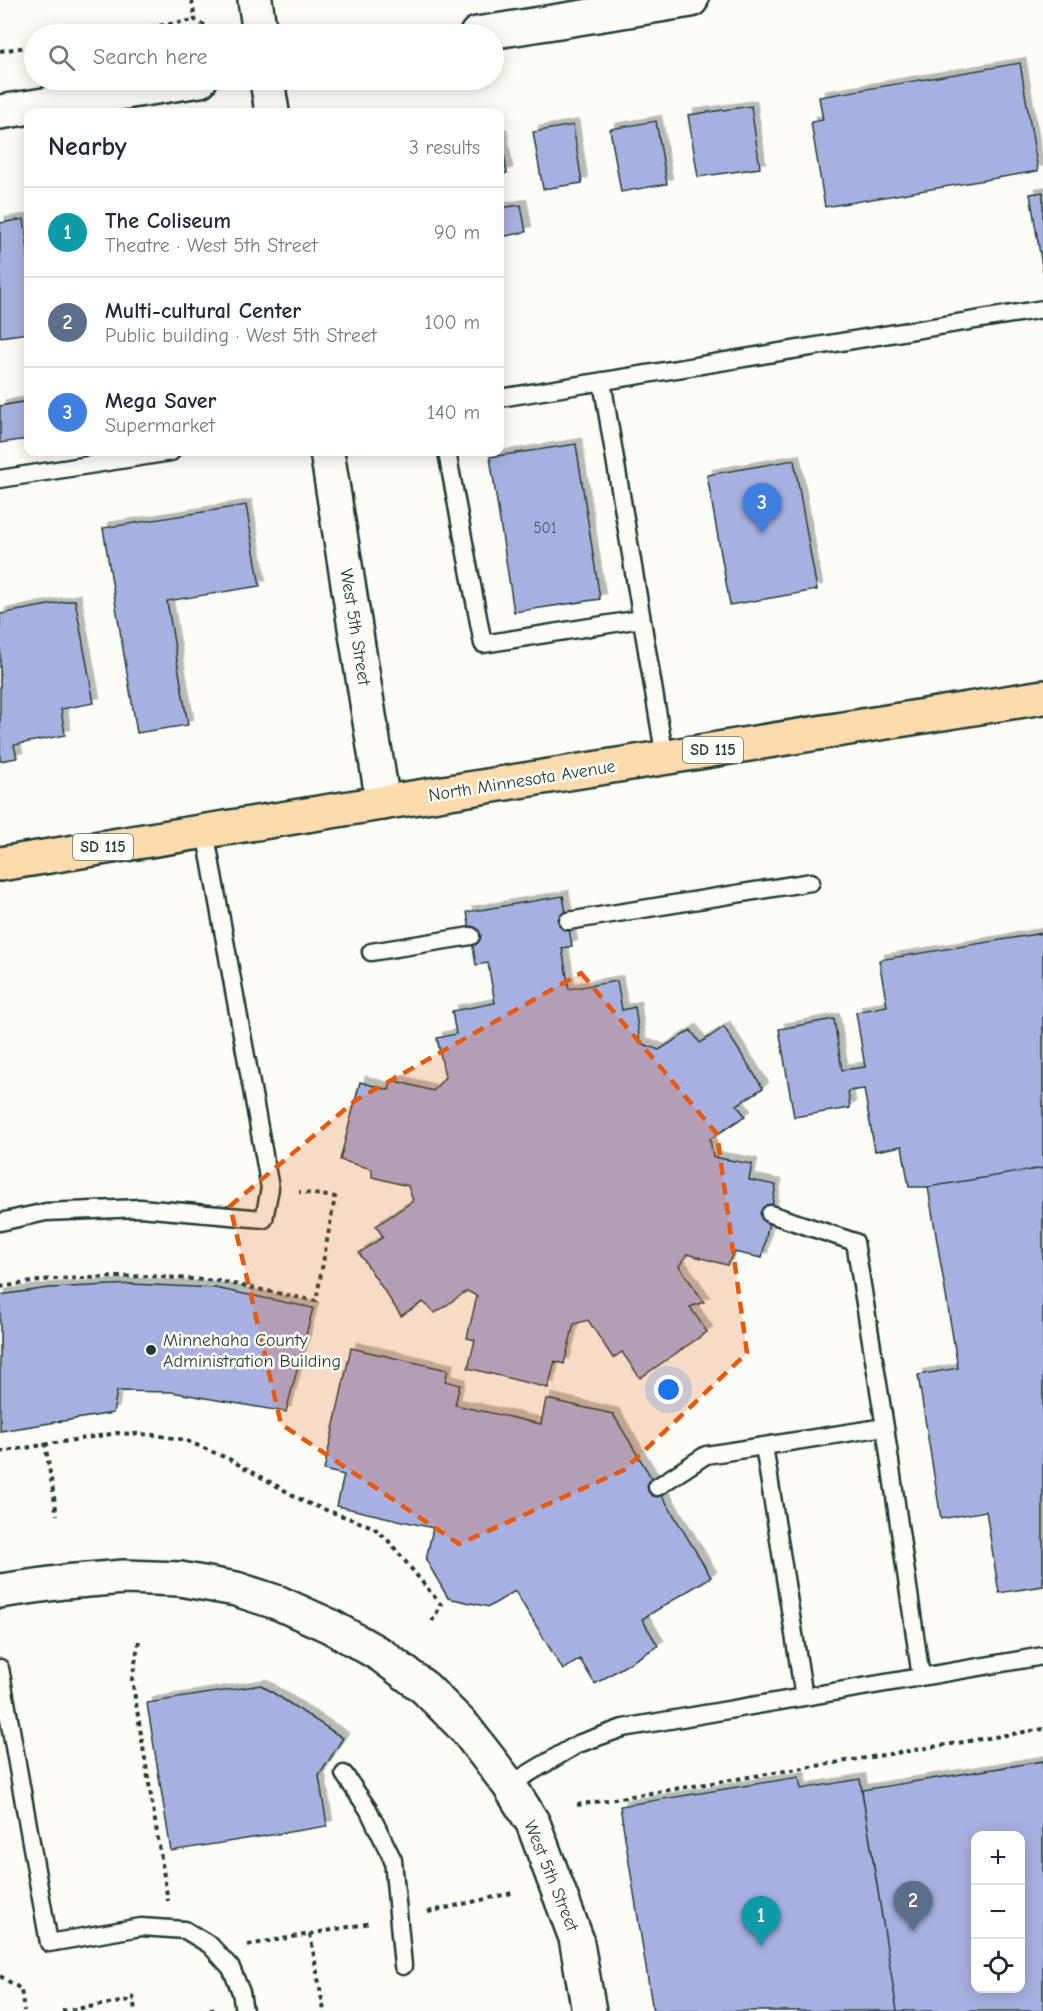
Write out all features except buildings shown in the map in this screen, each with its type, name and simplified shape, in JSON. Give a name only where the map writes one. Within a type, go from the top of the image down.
[{"type":"main road","name":"North Minnesota Avenue","points":[[0,864],[1043,697]]},
{"type":"street","points":[[255,0],[259,24]]},
{"type":"street","points":[[504,30],[691,0]]},
{"type":"street","points":[[25,108],[138,90]]},
{"type":"street","points":[[269,90],[271,108]]},
{"type":"street","points":[[0,112],[24,108]]},
{"type":"street","name":"West 5th Street","points":[[328,456],[383,803]]},
{"type":"street","name":"West 5th Street","points":[[0,1591],[124,1577],[180,1579],[236,1589],[279,1603],[330,1626],[381,1655],[433,1696],[465,1728],[509,1785],[532,1823],[576,1938],[589,2011]]},
{"type":"lane","points":[[504,397],[1043,309]]},
{"type":"lane","points":[[602,381],[665,758]]},
{"type":"lane","points":[[0,479],[146,456]]},
{"type":"lane","points":[[448,456],[483,644],[641,619]]},
{"type":"lane","points":[[0,1222],[45,1212],[140,1208],[264,1219],[270,1188],[205,831]]},
{"type":"lane","points":[[568,921],[811,882]]},
{"type":"lane","points":[[371,952],[471,936]]},
{"type":"lane","points":[[770,1214],[855,1242],[885,1427],[921,1677]]},
{"type":"lane","points":[[657,1487],[706,1455],[885,1427]]},
{"type":"lane","points":[[764,1446],[804,1697]]},
{"type":"lane","points":[[509,1785],[578,1744],[623,1728],[1043,1656]]},
{"type":"lane","points":[[0,1668],[49,1943],[141,1927],[185,1930],[210,1945],[231,1968],[241,1992],[244,2011]]},
{"type":"lane","points":[[344,1774],[368,1809],[393,1860],[403,1966]]},
{"type":"path","points":[[192,0],[195,20]]},
{"type":"path","points":[[170,24],[195,20],[204,24]]},
{"type":"path","points":[[0,51],[24,47]]},
{"type":"path","points":[[0,1287],[51,1279],[150,1276],[219,1281],[316,1301],[335,1197],[270,1188]]},
{"type":"path","points":[[0,1452],[117,1433],[155,1435],[185,1440],[220,1455],[308,1503],[373,1527],[387,1539],[441,1605],[432,1621]]},
{"type":"path","points":[[45,1443],[57,1515]]},
{"type":"path","points":[[139,1641],[132,1679],[173,1929]]},
{"type":"path","points":[[577,1805],[1043,1729]]},
{"type":"path","points":[[221,1956],[238,1947],[399,1918],[512,1893]]},
{"type":"path","points":[[310,1934],[324,2011]]},
{"type":"path","points":[[0,1976],[21,1989],[24,2011]]},
{"type":"path","points":[[62,2011],[133,1997],[135,2011]]},
{"type":"highlighted area","points":[[581,973],[717,1134],[747,1353],[624,1470],[459,1544],[281,1424],[230,1206],[356,1100]]},
{"type":"place","name":"Mega Saver","points":[[762,533]]},
{"type":"place","name":"Minnehaha County Administration Building","points":[[151,1350]]},
{"type":"place","name":"Multi-cultural Center","points":[[913,1931]]},
{"type":"place","name":"The Coliseum","points":[[761,1946]]}]
